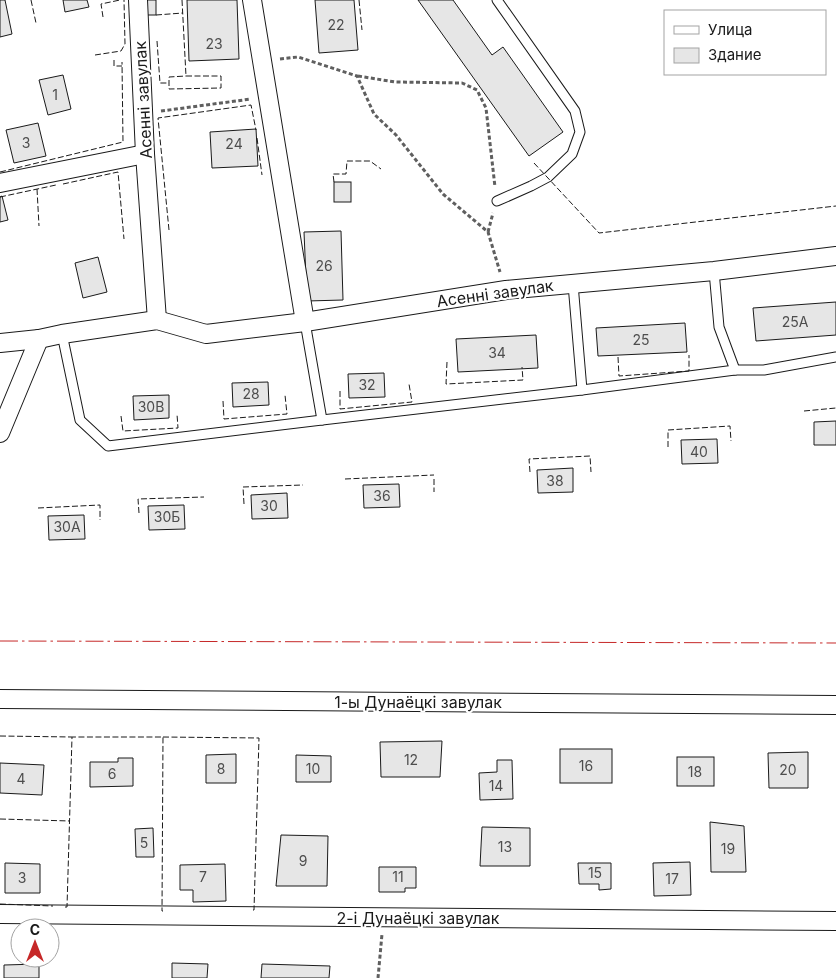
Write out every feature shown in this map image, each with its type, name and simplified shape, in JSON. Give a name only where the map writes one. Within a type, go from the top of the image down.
[{"type":"street","name":"Асенні завулак","points":[[138,0],[145,154],[157,320]]},
{"type":"street","points":[[252,0],[305,322]]},
{"type":"street","points":[[0,183],[145,154]]},
{"type":"street","name":"Асенні завулак","points":[[0,343],[39,339],[157,320],[206,334],[305,322],[506,290],[714,271],[836,256]]},
{"type":"street","points":[[0,432],[39,339]]},
{"type":"street","name":"1-ы Дунаёцкі завулак","points":[[0,699],[836,705]]},
{"type":"street","name":"2-і Дунаёцкі завулак","points":[[0,914],[836,921]]},
{"type":"lane","points":[[497,0],[575,110],[580,132],[572,154],[548,177],[497,201]]},
{"type":"lane","points":[[714,271],[719,327],[735,370]]},
{"type":"lane","points":[[573,284],[582,390]]},
{"type":"lane","points":[[305,322],[322,420]]},
{"type":"lane","points":[[62,334],[80,420],[108,446],[735,370],[764,370],[836,357]]},
{"type":"path","points":[[262,60],[298,57],[357,76],[395,82],[462,83],[477,90],[486,108],[497,201],[488,232]]},
{"type":"path","points":[[357,76],[374,114],[396,135],[443,194],[488,232],[506,290]]},
{"type":"path","points":[[143,113],[268,97]]},
{"type":"path","points":[[378,978],[384,918]]},
{"type":"building","points":[[0,0],[5,0],[12,34],[0,37]]},
{"type":"building","points":[[63,0],[87,0],[89,7],[65,12]]},
{"type":"building","points":[[142,0],[156,0],[156,15],[142,15]]},
{"type":"building","points":[[187,0],[237,0],[239,59],[189,61]]},
{"type":"building","points":[[315,0],[354,0],[358,50],[319,53]]},
{"type":"building","points":[[418,0],[453,0],[492,55],[503,47],[563,132],[529,156]]},
{"type":"building","points":[[63,75],[71,109],[48,115],[39,80]]},
{"type":"building","points":[[38,123],[46,156],[14,163],[6,130]]},
{"type":"building","points":[[256,129],[258,166],[212,168],[210,132]]},
{"type":"building","points":[[334,182],[351,182],[351,202],[334,202]]},
{"type":"building","points":[[2,196],[8,220],[0,222],[0,197]]},
{"type":"building","points":[[341,231],[343,300],[307,301],[304,232]]},
{"type":"building","points":[[98,257],[107,292],[83,298],[75,263]]},
{"type":"building","points":[[836,302],[836,335],[756,341],[753,308]]},
{"type":"building","points":[[685,323],[687,352],[598,356],[596,328]]},
{"type":"building","points":[[536,335],[538,368],[458,372],[456,339]]},
{"type":"building","points":[[384,373],[385,397],[349,398],[348,374]]},
{"type":"building","points":[[268,382],[269,405],[233,407],[232,383]]},
{"type":"building","points":[[169,395],[169,418],[134,420],[133,396]]},
{"type":"building","points":[[836,421],[836,445],[814,445],[814,422]]},
{"type":"building","points":[[717,439],[718,463],[682,464],[681,440]]},
{"type":"building","points":[[573,468],[573,492],[538,493],[537,470]]},
{"type":"building","points":[[399,484],[400,507],[364,508],[363,485]]},
{"type":"building","points":[[287,493],[288,518],[252,519],[251,495]]},
{"type":"building","points":[[184,505],[185,529],[149,530],[148,506]]},
{"type":"building","points":[[84,515],[85,539],[49,540],[48,516]]},
{"type":"building","points":[[442,741],[440,777],[381,777],[380,742]]},
{"type":"building","points":[[560,749],[612,749],[612,783],[560,783]]},
{"type":"building","points":[[808,752],[808,788],[769,788],[768,753]]},
{"type":"building","points":[[236,754],[236,783],[206,783],[206,755]]},
{"type":"building","points":[[296,755],[331,756],[331,782],[296,782]]},
{"type":"building","points":[[677,757],[714,757],[714,786],[677,786]]},
{"type":"building","points":[[118,758],[133,758],[133,786],[90,787],[90,762],[118,762]]},
{"type":"building","points":[[497,760],[512,760],[513,799],[480,800],[479,773],[497,772]]},
{"type":"building","points":[[0,763],[44,765],[42,795],[0,793]]},
{"type":"building","points":[[710,822],[744,826],[746,872],[711,872]]},
{"type":"building","points":[[482,827],[530,828],[530,866],[480,866]]},
{"type":"building","points":[[153,828],[154,857],[136,857],[135,829]]},
{"type":"building","points":[[281,835],[328,836],[327,886],[276,886]]},
{"type":"building","points":[[690,862],[691,895],[654,896],[653,863]]},
{"type":"building","points":[[5,863],[40,864],[40,893],[5,893]]},
{"type":"building","points":[[578,863],[611,863],[611,889],[599,890],[599,884],[579,884]]},
{"type":"building","points":[[225,864],[226,901],[193,902],[193,890],[180,890],[180,865]]},
{"type":"building","points":[[379,867],[416,867],[416,888],[405,888],[405,892],[379,892]]},
{"type":"building","points":[[172,963],[208,964],[207,978],[172,978]]},
{"type":"building","points":[[262,964],[330,966],[329,978],[261,978]]},
{"type":"building","points":[[4,965],[10,965],[10,968],[39,968],[39,978],[4,978]]},
{"type":"fence","points":[[31,0],[36,23]]},
{"type":"fence","points":[[103,17],[101,4],[120,0]]},
{"type":"fence","points":[[95,55],[121,51],[125,44],[124,0]]},
{"type":"fence","points":[[182,0],[186,76]]},
{"type":"fence","points":[[359,0],[362,30]]},
{"type":"fence","points":[[156,15],[183,13]]},
{"type":"fence","points":[[157,41],[160,83],[169,83]]},
{"type":"fence","points":[[114,60],[114,66],[122,66]]},
{"type":"fence","points":[[0,172],[123,142],[122,62]]},
{"type":"fence","points":[[186,76],[221,76],[221,88],[169,89],[169,77],[186,76]]},
{"type":"fence","points":[[169,230],[158,118],[251,105],[256,130]]},
{"type":"fence","points":[[257,138],[262,175]]},
{"type":"fence","points":[[334,182],[333,174],[346,174],[347,161],[370,161],[381,169]]},
{"type":"fence","points":[[534,163],[599,233],[836,206]]},
{"type":"fence","points":[[63,184],[118,172],[124,239]]},
{"type":"fence","points":[[0,197],[56,185]]},
{"type":"fence","points":[[37,189],[39,226]]},
{"type":"fence","points":[[618,357],[619,376],[689,371],[689,355]]},
{"type":"fence","points":[[447,362],[446,384],[523,380],[522,367]]},
{"type":"fence","points":[[340,391],[340,409],[412,402],[409,384]]},
{"type":"fence","points":[[223,401],[224,419],[287,414],[285,395]]},
{"type":"fence","points":[[804,411],[836,408]]},
{"type":"fence","points":[[121,416],[123,431],[178,428],[177,414]]},
{"type":"fence","points":[[668,447],[668,430],[730,426],[731,441]]},
{"type":"fence","points":[[530,472],[529,459],[590,456],[591,472]]},
{"type":"fence","points":[[345,479],[434,475]]},
{"type":"fence","points":[[434,479],[434,492]]},
{"type":"fence","points":[[244,504],[243,487],[303,485]]},
{"type":"fence","points":[[139,513],[138,499],[204,497]]},
{"type":"fence","points":[[38,508],[100,505],[100,520]]},
{"type":"fence","points":[[0,736],[72,737]]},
{"type":"fence","points":[[65,907],[67,907],[72,737],[163,737],[163,911]]},
{"type":"fence","points":[[163,737],[259,738],[253,910]]},
{"type":"fence","points":[[0,819],[70,821]]},
{"type":"fence","points":[[0,904],[53,906]]},
{"type":"power","points":[[0,641],[836,643]]}]
